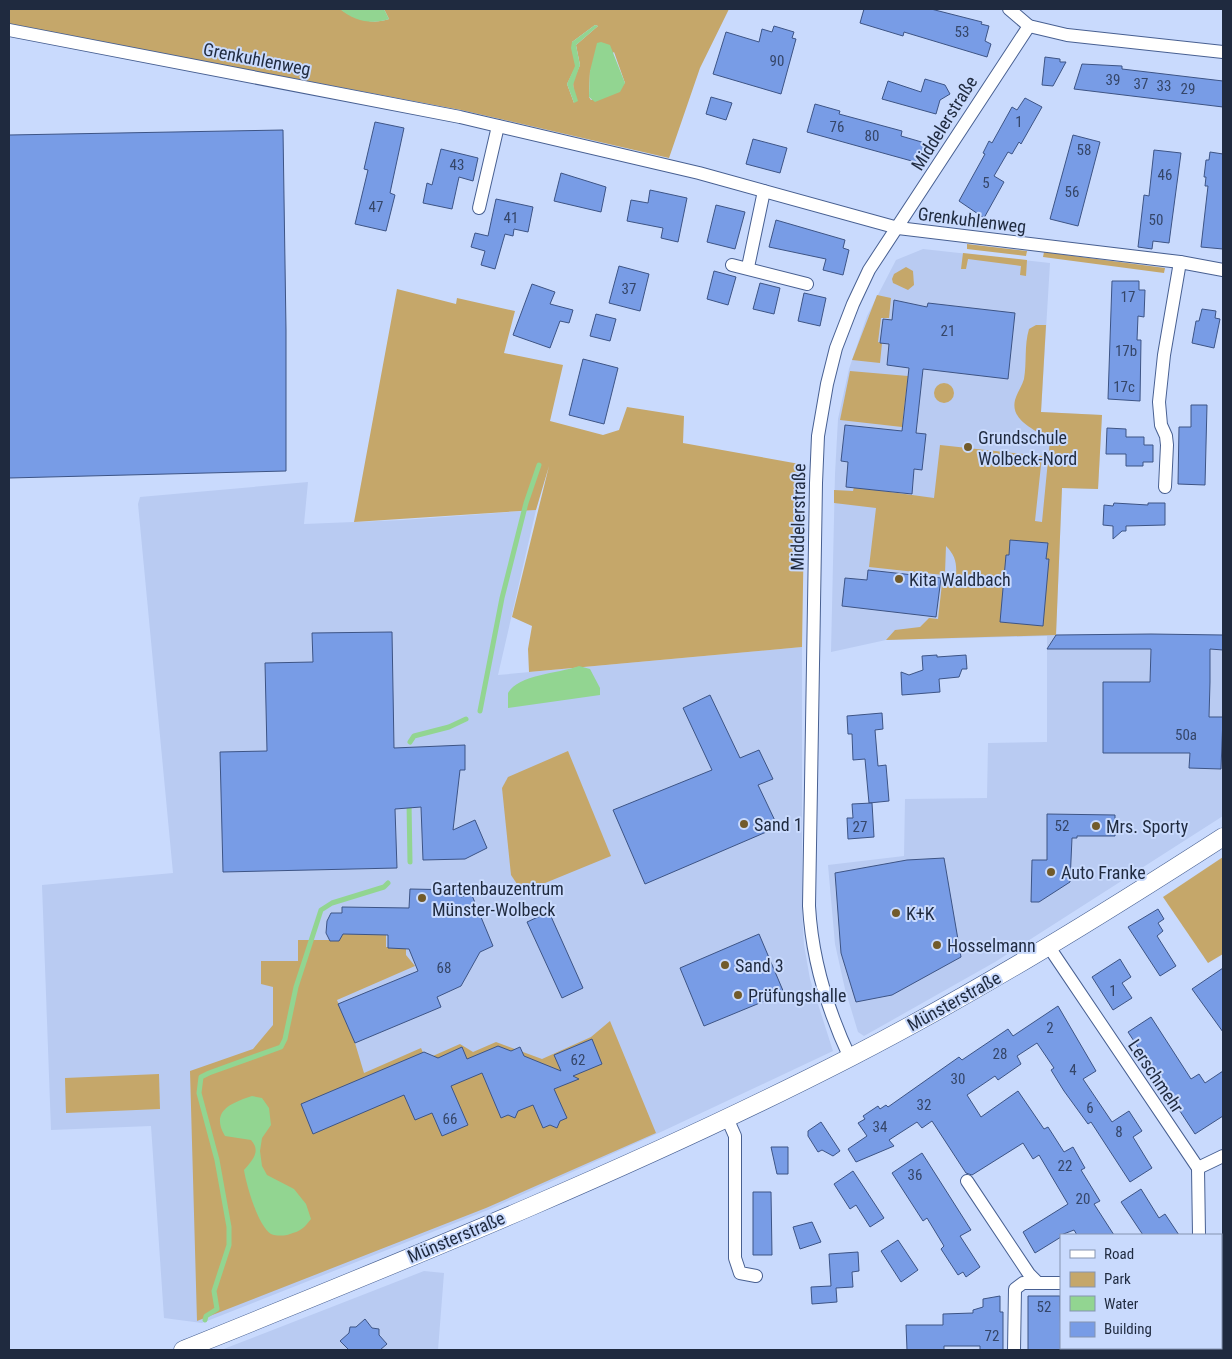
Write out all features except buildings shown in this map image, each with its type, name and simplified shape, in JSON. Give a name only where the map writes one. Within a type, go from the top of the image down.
[{"type":"street","points":[[1009,9],[1028,26],[1067,35],[1223,52]]},
{"type":"street","name":"Middelerstraße","points":[[850,1058],[836,1027],[816,964],[808,906],[818,436],[827,384],[836,348],[868,270],[898,228],[1028,26]]},
{"type":"street","name":"Grenkuhlenweg","points":[[9,30],[359,96],[498,126],[682,169],[898,228],[1180,262],[1223,270]]},
{"type":"street","points":[[479,208],[498,126]]},
{"type":"street","points":[[748,267],[764,191]]},
{"type":"street","points":[[1165,487],[1167,445],[1161,425],[1159,402],[1166,341],[1180,262]]},
{"type":"street","points":[[732,265],[748,267],[807,284]]},
{"type":"street","name":"Münsterstraße","points":[[183,1350],[564,1192],[727,1118],[850,1058],[1049,947],[1223,837]]},
{"type":"street","name":"Lerschmehr","points":[[1049,947],[1198,1168]]},
{"type":"street","points":[[727,1118],[735,1136],[735,1258],[740,1273],[756,1276]]},
{"type":"street","points":[[1199,1234],[1198,1168],[1223,1156]]},
{"type":"street","points":[[967,1181],[1029,1274],[1038,1283]]},
{"type":"street","points":[[1014,1350],[1016,1289],[1023,1283],[1060,1283]]},
{"type":"shaded area","points":[[923,249],[1050,263],[1041,412],[1102,415],[1098,489],[1062,488],[1056,635],[1223,635],[1223,816],[995,962],[864,1036],[858,1032],[845,989],[835,944],[828,865],[904,856],[905,799],[987,798],[988,743],[1047,742],[1047,636],[886,640],[831,652],[838,419],[849,369],[867,316],[896,260]]},
{"type":"shaded area","name":"Gartenbauzentrum Münster-Wolbeck","points":[[308,482],[304,524],[403,520],[536,510],[498,675],[802,647],[802,912],[804,945],[810,979],[833,1051],[663,1131],[488,1210],[202,1323],[164,1318],[151,1126],[51,1130],[42,885],[173,873],[138,504],[140,497]]},
{"type":"shaded area","points":[[424,1271],[444,1273],[438,1350],[221,1350]]},
{"type":"green space","points":[[9,9],[340,9],[351,16],[363,20],[383,21],[389,19],[384,9],[729,9],[700,68],[669,158],[461,110],[9,25]],"holes":[[[595,25],[598,26],[576,45],[580,65],[573,81],[574,103],[567,84],[576,66],[572,42]],[[614,52],[625,83],[591,100],[589,97],[590,71]]]},
{"type":"green space","points":[[967,244],[1027,251],[1026,256],[967,249]]},
{"type":"green space","points":[[1044,252],[1165,268],[1164,273],[1043,257]]},
{"type":"green space","points":[[963,253],[1027,260],[1026,276],[1020,275],[1021,266],[968,259],[966,269],[961,269]]},
{"type":"green space","points":[[906,267],[913,271],[914,285],[908,290],[893,283],[892,279],[894,274]]},
{"type":"green space","points":[[397,289],[456,304],[457,298],[515,311],[504,353],[563,365],[550,421],[603,435],[619,430],[627,407],[684,416],[683,443],[805,465],[802,647],[529,672],[528,649],[532,626],[512,617],[549,466],[536,510],[354,522]]},
{"type":"green space","points":[[877,295],[891,298],[889,318],[881,318],[878,342],[882,343],[880,363],[852,360]]},
{"type":"green space","points":[[1036,325],[1046,325],[1041,412],[1102,415],[1098,489],[1062,488],[1056,635],[886,640],[895,630],[920,627],[929,618],[938,619],[943,575],[869,567],[876,508],[834,503],[834,490],[853,491],[854,487],[934,498],[940,445],[1042,456],[1035,521],[1042,522],[1050,440],[1025,424],[1016,414],[1014,407],[1024,379],[1029,329]],"holes":[[[946,546],[955,559],[956,575],[945,573]]]},
{"type":"green space","points":[[850,371],[908,376],[902,427],[840,420]]},
{"type":"green space","points":[[944,383],[951,386],[954,393],[951,400],[944,403],[937,400],[934,393],[937,386]]},
{"type":"green space","points":[[568,751],[611,856],[528,890],[519,887],[511,875],[502,788],[508,777]]},
{"type":"green space","points":[[1223,857],[1223,954],[1208,963],[1163,897]]},
{"type":"green space","points":[[342,933],[386,933],[386,947],[406,946],[406,955],[415,966],[337,1000],[355,1043],[364,1073],[421,1048],[426,1059],[460,1044],[473,1052],[496,1042],[542,1059],[591,1037],[610,1021],[656,1133],[486,1208],[197,1321],[190,1071],[253,1049],[273,1025],[273,987],[261,984],[261,961],[298,961],[298,940],[338,940]]},
{"type":"green space","points":[[159,1074],[160,1109],[66,1113],[65,1078]]},
{"type":"water","points":[[340,9],[384,9],[389,19],[376,22],[363,21]]},
{"type":"water","points":[[595,25],[598,26],[576,45],[580,65],[573,85],[578,101],[574,103],[567,84],[575,66],[571,48],[572,42]]},
{"type":"water","points":[[601,42],[610,45],[625,83],[620,92],[595,102],[589,97],[590,71],[597,43]]},
{"type":"water","points":[[579,666],[590,669],[600,688],[600,695],[508,708],[508,693],[521,682],[539,675]]},
{"type":"water","points":[[252,1096],[262,1098],[269,1108],[271,1125],[262,1138],[260,1151],[262,1166],[267,1175],[294,1189],[306,1204],[311,1219],[302,1229],[288,1235],[271,1234],[266,1230],[253,1204],[244,1170],[255,1155],[254,1144],[251,1140],[225,1136],[221,1127],[221,1114],[225,1109]]},
{"type":"waterway","points":[[480,711],[502,598],[526,503],[539,465]]},
{"type":"waterway","points":[[410,742],[414,736],[449,727],[466,719]]},
{"type":"waterway","points":[[409,802],[410,862]]},
{"type":"waterway","points":[[205,1320],[206,1316],[217,1309],[214,1291],[229,1245],[229,1227],[217,1160],[199,1093],[201,1077],[281,1047],[285,1039],[296,987],[321,910],[332,903],[384,887],[388,883]]},
{"type":"place","name":"Grundschule Wolbeck-Nord","points":[[968,447]]},
{"type":"place","name":"Kita Waldbach","points":[[899,579]]},
{"type":"place","name":"Sand 1","points":[[744,824]]},
{"type":"place","name":"Mrs. Sporty","points":[[1096,826]]},
{"type":"place","name":"Auto Franke","points":[[1051,872]]},
{"type":"place","name":"Gartenbauzentrum Münster-Wolbeck","points":[[422,898]]},
{"type":"place","name":"K+K","points":[[896,913]]},
{"type":"place","name":"Hosselmann","points":[[937,945]]},
{"type":"place","name":"Sand 3","points":[[725,965]]},
{"type":"place","name":"Prüfungshalle","points":[[738,995]]}]
